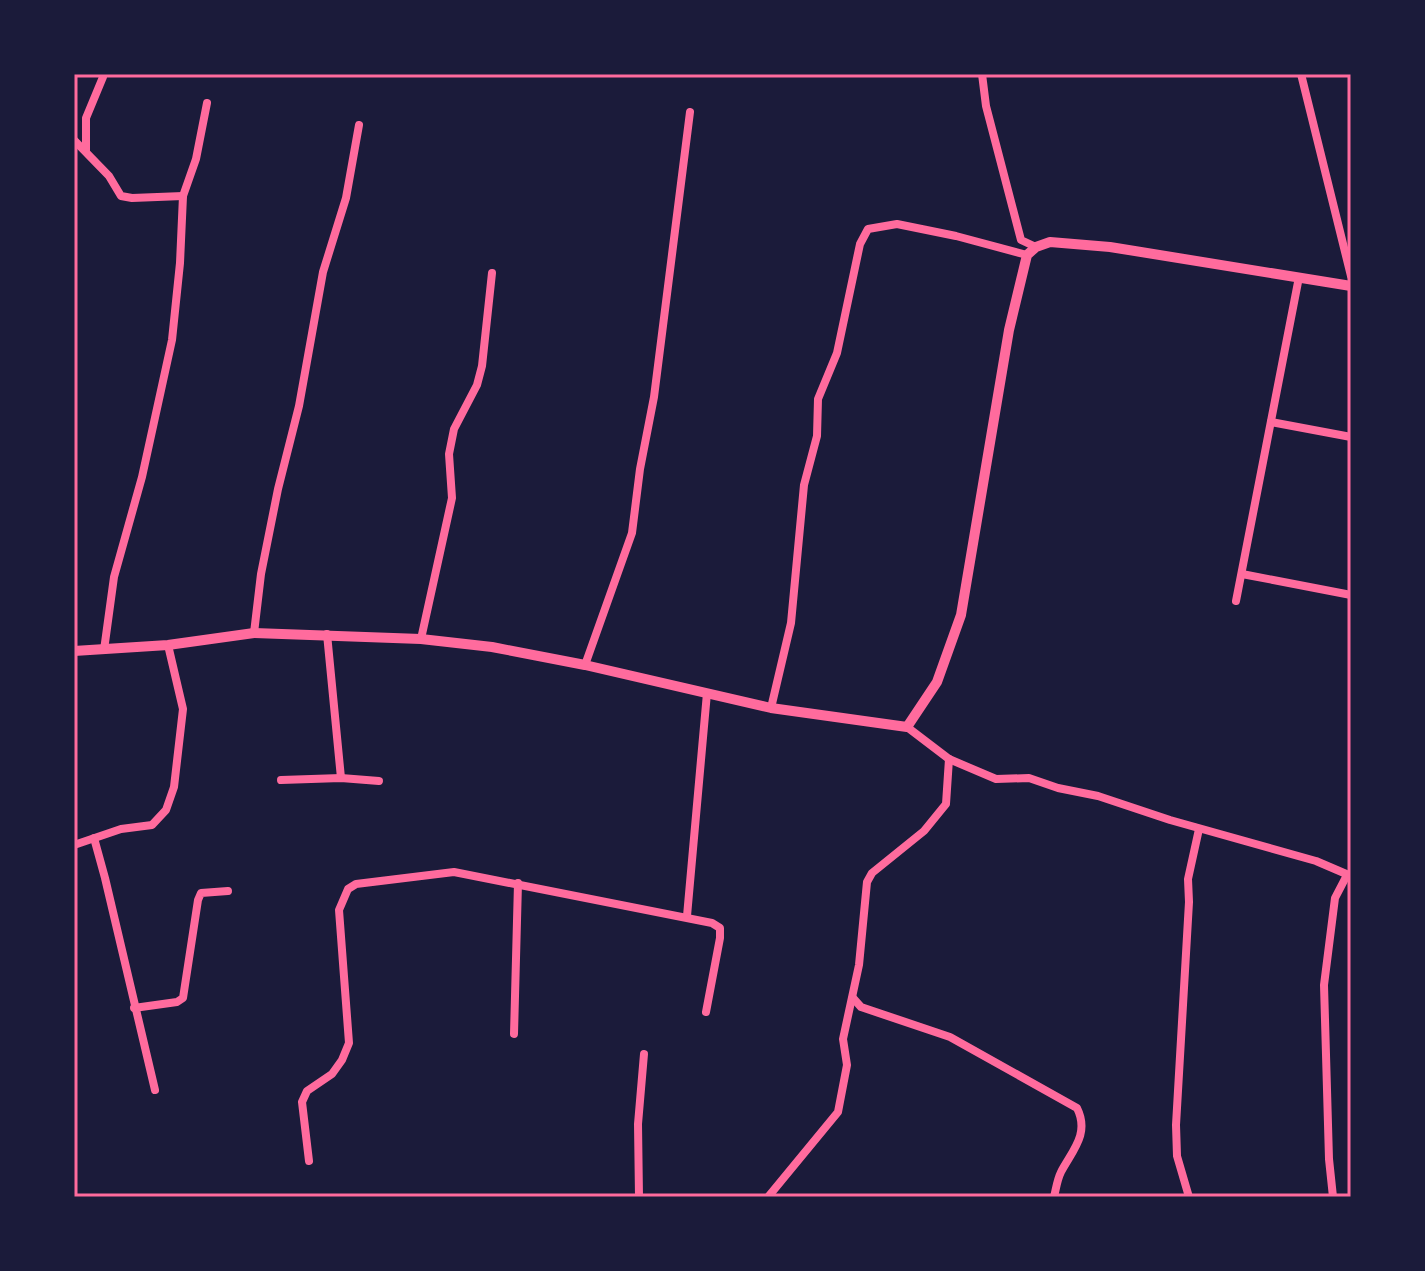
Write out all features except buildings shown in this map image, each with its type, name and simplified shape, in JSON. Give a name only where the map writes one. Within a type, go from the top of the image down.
[{"type":"street","points":[[982,74],[986,106],[1021,240],[1031,251]]},
{"type":"street","points":[[1301,74],[1351,276]]},
{"type":"street","points":[[86,150],[86,118],[103,77]]},
{"type":"street","points":[[104,650],[114,577],[142,477],[172,340],[183,196],[196,159],[207,103]]},
{"type":"street","points":[[585,665],[632,533],[654,397],[690,112]]},
{"type":"street","points":[[254,633],[256,605],[278,489],[296,421],[323,272],[346,198],[359,125]]},
{"type":"street","points":[[74,140],[109,176],[121,196],[183,196]]},
{"type":"street","points":[[771,708],[791,623],[804,485],[817,436],[818,399],[837,353],[860,244],[868,229],[897,224],[1031,251],[1050,242],[1110,247],[1351,286]]},
{"type":"street","points":[[907,727],[937,682],[961,615],[1009,330],[1031,251]]},
{"type":"street","points":[[421,639],[452,498],[449,454],[454,429],[477,385],[482,366],[492,273]]},
{"type":"street","points":[[1236,601],[1299,277]]},
{"type":"street","points":[[1271,422],[1351,437]]},
{"type":"street","points":[[1242,574],[1351,595]]},
{"type":"street","points":[[74,651],[168,645],[254,633],[421,639],[492,647],[771,708],[907,727],[949,759],[996,779],[1029,778],[1098,796],[1199,829],[1316,861],[1349,875],[1335,898],[1324,985],[1333,1197]]},
{"type":"street","points":[[327,634],[341,778]]},
{"type":"street","points":[[74,845],[121,829],[152,825],[166,810],[174,787],[183,709],[168,645]]},
{"type":"street","points":[[687,916],[707,693]]},
{"type":"street","points":[[768,1197],[838,1112],[847,1065],[843,1039],[859,965],[867,882],[872,873],[924,831],[946,804],[949,759]]},
{"type":"street","points":[[281,780],[341,778],[379,781]]},
{"type":"street","points":[[1189,1197],[1177,1156],[1176,1125],[1188,879],[1199,829]]},
{"type":"street","points":[[94,838],[155,1090]]},
{"type":"street","points":[[309,1161],[302,1102],[307,1091],[332,1074],[349,1043],[339,910],[348,889],[356,884],[425,878],[454,872],[687,916],[720,928],[706,1012]]},
{"type":"street","points":[[514,1034],[518,883]]},
{"type":"street","points":[[134,1008],[177,1002],[183,998],[198,900],[201,893],[228,891]]},
{"type":"street","points":[[853,998],[861,1007],[950,1037],[1077,1108],[1081,1116],[1082,1136],[1060,1175],[1054,1197]]},
{"type":"street","points":[[639,1197],[638,1124],[644,1054]]}]
